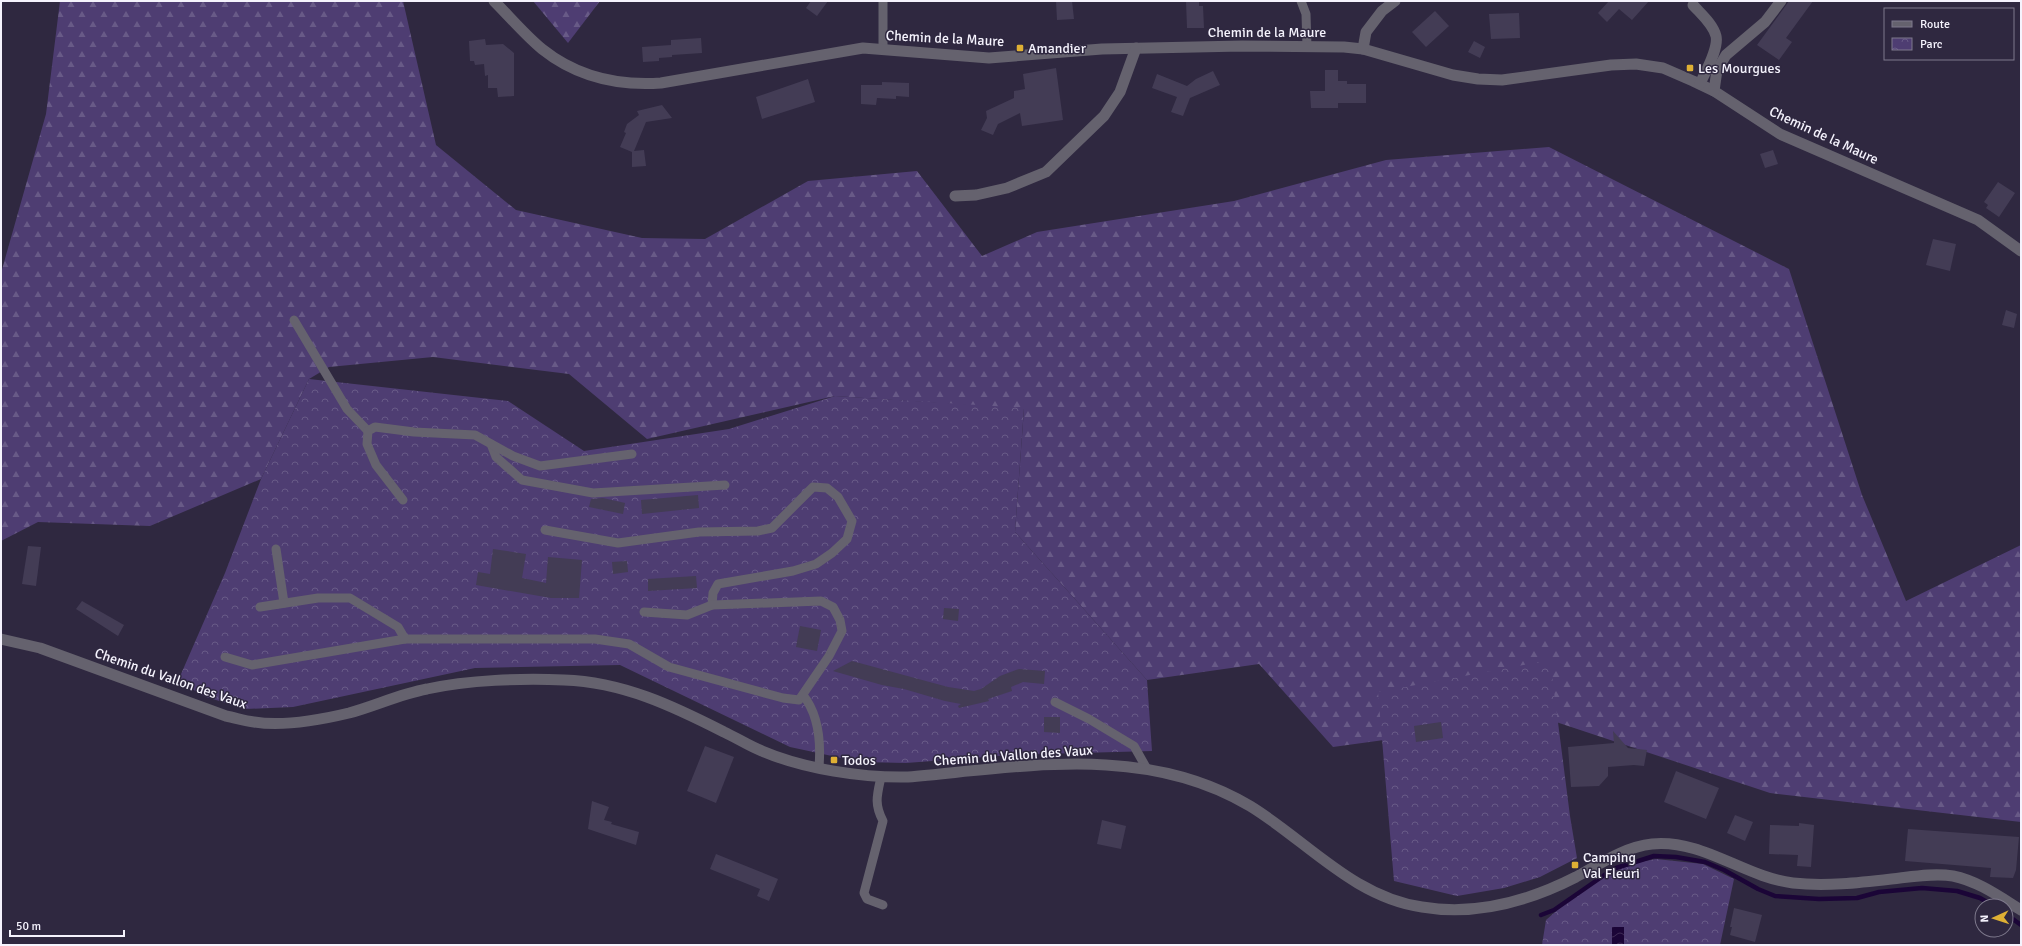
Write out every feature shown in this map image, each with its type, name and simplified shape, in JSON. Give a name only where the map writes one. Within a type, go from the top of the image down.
[{"type":"street","name":"Chemin de la Maure","points":[[494,1],[542,49],[565,65],[588,75],[632,84],[661,83],[835,51],[862,48],[989,58],[1136,48],[1307,47],[1363,49],[1453,75],[1478,79],[1502,80],[1610,65],[1636,64],[1663,68],[1714,91],[1780,134],[1978,220],[2021,251]]},
{"type":"street","points":[[1363,49],[1366,32],[1382,11],[1395,1]]},
{"type":"street","points":[[1714,91],[1717,70],[1726,55],[1765,22],[1781,1]]},
{"type":"street","points":[[1693,5],[1709,23],[1716,36],[1713,53],[1700,84]]},
{"type":"street","points":[[955,196],[976,195],[1008,188],[1046,172],[1104,116],[1120,92],[1136,48]]},
{"type":"street","name":"Chemin du Vallon des Vaux","points":[[1,639],[40,648],[226,716],[255,723],[282,723],[314,720],[349,713],[426,689],[456,684],[527,680],[565,680],[602,683],[636,692],[670,705],[762,751],[819,767],[881,777],[1080,763],[1147,769],[1193,780],[1214,788],[1249,805],[1360,885],[1397,901],[1421,907],[1458,909],[1491,906],[1516,901],[1550,890],[1628,850],[1650,844],[1669,844],[1691,847],[1746,870],[1793,883],[1830,884],[1922,875],[1951,875],[1971,881],[2021,910]]},
{"type":"lane","points":[[883,1],[883,49]]},
{"type":"lane","points":[[1301,1],[1306,14],[1307,47]]},
{"type":"lane","points":[[294,320],[347,409],[368,431],[367,444],[376,465],[403,500]]},
{"type":"lane","points":[[368,431],[378,426],[414,432],[475,435],[513,456],[540,466],[632,454]]},
{"type":"lane","points":[[491,444],[496,457],[522,480],[593,493],[724,486]]},
{"type":"lane","points":[[545,530],[618,543],[699,532],[758,531],[772,528],[813,488],[827,488],[838,497],[852,521],[847,539],[832,553],[816,564],[793,571],[718,584],[713,593],[712,605]]},
{"type":"lane","points":[[276,549],[284,604]]},
{"type":"lane","points":[[260,607],[318,598],[350,598],[398,627],[405,638]]},
{"type":"lane","points":[[225,657],[252,665],[405,638],[595,639],[629,644],[669,667],[782,698],[799,700],[829,656],[842,631],[840,620],[833,606],[821,600],[712,605],[688,615],[644,612]]},
{"type":"lane","points":[[803,695],[812,706],[821,745],[819,767]]},
{"type":"lane","points":[[1055,702],[1089,719],[1134,746],[1147,769]]},
{"type":"lane","points":[[881,777],[877,797],[877,810],[883,822],[864,893],[867,899],[883,905]]},
{"type":"green space","points":[[60,1],[403,1],[436,145],[516,210],[642,238],[705,239],[808,181],[917,171],[982,256],[1037,232],[1234,201],[1386,160],[1549,147],[1789,269],[1862,495],[1906,601],[2021,545],[2021,822],[1770,793],[1544,718],[1333,747],[1259,664],[1147,680],[1015,532],[1024,409],[835,396],[647,439],[569,374],[433,357],[329,367],[309,379],[261,479],[150,526],[38,522],[1,541],[1,273],[46,114]]},
{"type":"green space","points":[[533,1],[600,1],[568,43]]},
{"type":"green space","points":[[309,379],[508,401],[584,451],[729,429],[835,396],[1024,408],[1015,532],[1147,680],[1152,751],[1011,755],[906,763],[860,762],[790,747],[620,665],[475,668],[293,707],[246,709],[206,697],[178,681],[225,573],[261,479]]},
{"type":"green space","points":[[1550,660],[1570,816],[1577,858],[1540,877],[1504,888],[1457,896],[1394,881],[1378,692]]},
{"type":"green space","points":[[1656,859],[1703,864],[1734,879],[1720,945],[1542,945],[1546,920],[1570,899],[1623,865]]},
{"type":"water","points":[[1612,927],[1624,927],[1624,945],[1612,945]]},
{"type":"building","points":[[811,1],[828,1],[817,16],[806,8]]},
{"type":"building","points":[[1056,1],[1072,1],[1074,19],[1057,20]]},
{"type":"building","points":[[1186,1],[1199,1],[1199,6],[1203,6],[1204,28],[1187,28]]},
{"type":"building","points":[[1609,1],[1649,1],[1632,20],[1619,9],[1607,22],[1598,13]]},
{"type":"building","points":[[1789,1],[1813,1],[1786,38],[1792,42],[1779,60],[1757,45]]},
{"type":"building","points":[[1435,11],[1449,26],[1426,47],[1412,32]]},
{"type":"building","points":[[1519,13],[1520,38],[1491,39],[1489,14]]},
{"type":"building","points":[[701,38],[702,53],[672,55],[672,57],[659,58],[659,61],[643,62],[642,47],[671,45],[671,40]]},
{"type":"building","points":[[485,39],[486,45],[503,44],[514,53],[514,96],[498,97],[497,88],[488,88],[488,75],[485,76],[484,64],[475,65],[474,61],[470,61],[469,41]]},
{"type":"building","points":[[1474,41],[1485,47],[1480,58],[1468,52]]},
{"type":"building","points":[[1056,68],[1063,120],[1022,126],[1020,113],[998,124],[993,135],[981,130],[987,118],[986,111],[1014,98],[1014,91],[1025,89],[1023,74]]},
{"type":"building","points":[[1325,70],[1338,70],[1338,81],[1347,81],[1347,84],[1366,84],[1366,103],[1338,103],[1338,108],[1311,108],[1310,91],[1325,91]]},
{"type":"building","points":[[1213,71],[1220,85],[1190,98],[1183,116],[1171,112],[1177,97],[1152,88],[1157,74],[1187,86],[1196,79]]},
{"type":"building","points":[[808,79],[815,102],[762,119],[756,97]]},
{"type":"building","points":[[882,82],[909,83],[909,97],[896,96],[896,99],[877,98],[876,105],[861,104],[861,85],[882,85]]},
{"type":"building","points":[[662,105],[672,118],[646,122],[634,151],[644,150],[646,166],[632,167],[632,152],[620,147],[626,133],[624,132],[627,124],[639,115],[637,111]]},
{"type":"building","points":[[1773,150],[1778,164],[1765,168],[1760,154]]},
{"type":"building","points":[[1998,182],[2015,193],[1999,217],[1986,208],[1988,205],[1984,202]]},
{"type":"building","points":[[1933,239],[1956,244],[1950,271],[1926,265]]},
{"type":"building","points":[[2006,310],[2017,314],[2014,328],[2002,325]]},
{"type":"building","points":[[698,495],[699,508],[642,514],[641,500]]},
{"type":"building","points":[[603,498],[625,503],[623,514],[589,507],[591,499]]},
{"type":"building","points":[[28,546],[41,547],[36,586],[22,584]]},
{"type":"building","points":[[493,549],[526,554],[522,578],[546,583],[548,557],[582,560],[579,598],[551,598],[476,585],[478,572],[490,574]]},
{"type":"building","points":[[627,561],[628,572],[613,574],[612,562]]},
{"type":"building","points":[[696,576],[697,588],[648,591],[648,579]]},
{"type":"building","points":[[82,601],[124,625],[118,636],[76,609]]},
{"type":"building","points":[[944,608],[959,609],[958,621],[943,619]]},
{"type":"building","points":[[800,626],[821,630],[817,651],[796,647]]},
{"type":"building","points":[[852,661],[948,687],[974,691],[981,689],[1000,676],[1019,669],[1045,671],[1044,684],[1023,682],[1011,687],[1012,691],[988,699],[989,701],[959,708],[958,706],[961,704],[904,689],[882,685],[833,671]]},
{"type":"building","points":[[1044,717],[1060,717],[1060,733],[1044,732]]},
{"type":"building","points":[[1441,722],[1443,738],[1416,742],[1414,726]]},
{"type":"building","points":[[1613,731],[1628,748],[1647,750],[1644,766],[1634,765],[1608,767],[1608,776],[1599,786],[1571,787],[1568,747],[1614,743]]},
{"type":"building","points":[[705,746],[734,757],[716,803],[687,791]]},
{"type":"building","points":[[1676,771],[1719,788],[1706,819],[1664,802]]},
{"type":"building","points":[[592,801],[609,807],[604,820],[612,822],[611,824],[639,832],[636,845],[588,829]]},
{"type":"building","points":[[1735,815],[1753,822],[1745,841],[1727,833]]},
{"type":"building","points":[[1102,820],[1126,826],[1121,849],[1097,844]]},
{"type":"building","points":[[1799,823],[1814,825],[1811,867],[1797,866],[1798,855],[1769,854],[1770,825],[1799,826]]},
{"type":"building","points":[[1908,829],[2019,837],[2016,870],[2013,878],[1990,877],[1991,868],[1905,861]]},
{"type":"building","points":[[716,854],[778,879],[769,901],[757,896],[760,889],[710,869]]},
{"type":"building","points":[[1734,908],[1762,915],[1755,942],[1730,935]]},
{"type":"waterway","points":[[1541,915],[1554,910],[1613,869],[1654,856],[1676,857],[1705,862],[1775,896],[1819,899],[1857,898],[1879,892],[1922,888],[1957,891],[1980,898]]},
{"type":"waterway","points":[[2014,920],[2021,925]]},
{"type":"place","name":"Amandier","points":[[1020,48]]},
{"type":"place","name":"Les Mourgues","points":[[1690,68]]},
{"type":"place","name":"Todos","points":[[834,760]]},
{"type":"place","name":"Camping Val Fleuri","points":[[1575,865]]}]
